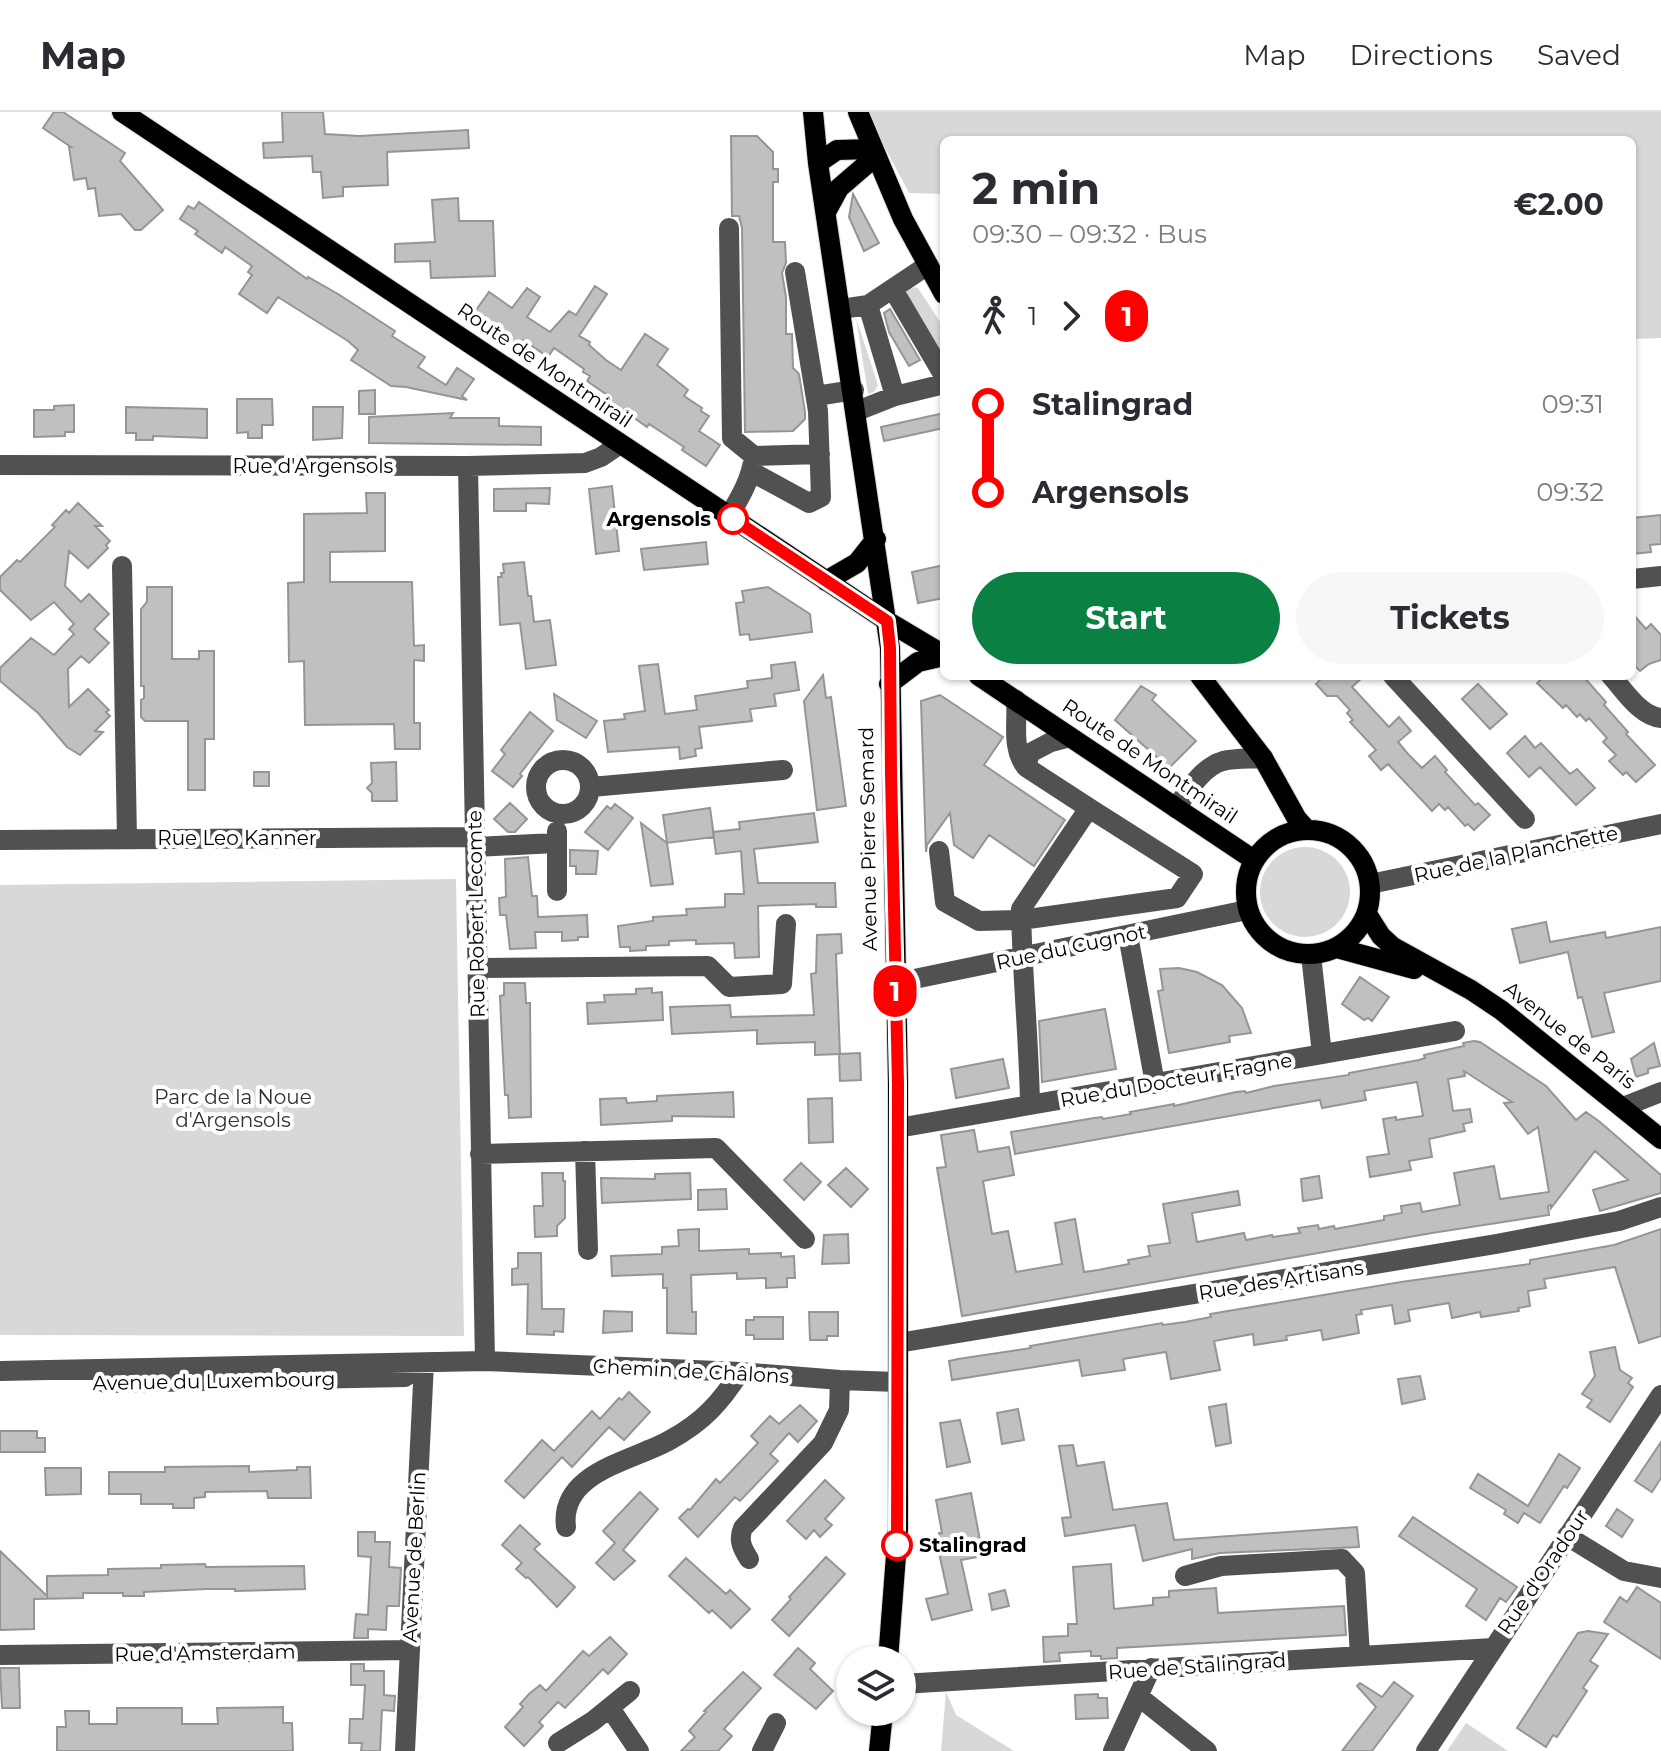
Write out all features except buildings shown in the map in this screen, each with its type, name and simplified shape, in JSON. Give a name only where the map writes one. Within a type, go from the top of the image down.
[{"type":"main road","name":"Route de Montmirail","points":[[122,112],[826,581],[940,653]]},
{"type":"main road","name":"Avenue Pierre Semard","points":[[813,112],[890,648],[898,1128],[898,1529],[889,1646]]},
{"type":"main road","points":[[858,112],[903,219],[940,287]]},
{"type":"main road","points":[[818,163],[837,150],[874,153]]},
{"type":"main road","points":[[826,212],[839,188],[874,153]]},
{"type":"main road","points":[[826,581],[857,563],[876,539]]},
{"type":"main road","points":[[889,684],[918,662],[940,656]]},
{"type":"main road","name":"Route de Montmirail","points":[[985,680],[1254,860]]},
{"type":"main road","points":[[1203,680],[1263,758],[1297,819],[1306,829]]},
{"type":"main road","points":[[1306,829],[1340,838],[1354,850],[1365,866],[1370,884],[1367,914],[1350,939],[1337,948],[1311,955],[1290,953],[1271,944],[1256,929],[1247,910],[1245,893],[1247,876],[1254,860],[1268,843],[1281,835],[1306,829]]},
{"type":"main road","name":"Avenue de Paris","points":[[1367,914],[1381,936],[1393,947],[1471,990],[1526,1028],[1661,1139]]},
{"type":"main road","name":"Avenue de Paris","points":[[1337,948],[1445,978]]},
{"type":"main road","points":[[879,1751],[882,1726]]},
{"type":"street","points":[[729,228],[732,438],[753,464],[809,503],[821,497],[820,454],[816,396],[795,272]]},
{"type":"street","points":[[841,309],[868,305],[894,291],[928,265]]},
{"type":"street","points":[[894,291],[940,369]]},
{"type":"street","points":[[868,305],[895,396]]},
{"type":"street","points":[[857,411],[895,396],[940,385]]},
{"type":"street","points":[[816,396],[854,390]]},
{"type":"street","name":"Rue d'Argensols","points":[[0,465],[468,466],[585,463],[620,444]]},
{"type":"street","points":[[753,464],[820,454]]},
{"type":"street","points":[[729,516],[744,493],[753,464]]},
{"type":"street","name":"Rue Robert Lecomte","points":[[468,466],[485,1361]]},
{"type":"street","points":[[122,566],[127,839]]},
{"type":"street","points":[[1636,579],[1661,576]]},
{"type":"street","points":[[1615,680],[1640,709],[1651,717],[1661,718]]},
{"type":"street","points":[[1405,684],[1525,819]]},
{"type":"street","points":[[939,851],[945,902],[979,921],[1021,920],[1177,898],[1193,874],[1026,767],[1016,748],[1016,700]]},
{"type":"street","points":[[1026,767],[1030,753],[1051,742],[1070,737]]},
{"type":"street","points":[[563,758],[583,767],[591,787],[583,807],[558,815],[543,807],[535,787],[543,767],[563,758]]},
{"type":"street","points":[[1176,808],[1193,785],[1223,761],[1263,758]]},
{"type":"street","points":[[591,787],[783,770]]},
{"type":"street","points":[[1030,1105],[1021,909],[1089,808]]},
{"type":"street","points":[[557,891],[558,815]]},
{"type":"street","name":"Rue de la Planchette","points":[[1370,884],[1661,824]]},
{"type":"street","name":"Rue Leo Kanner","points":[[0,840],[556,843]]},
{"type":"street","name":"Rue du Cugnot","points":[[895,983],[1247,910]]},
{"type":"street","points":[[477,968],[708,966],[729,987],[782,984],[786,924]]},
{"type":"street","points":[[1128,935],[1155,1084]]},
{"type":"street","points":[[1311,955],[1322,1054]]},
{"type":"street","name":"Rue du Docteur Fragne","points":[[898,1128],[1455,1031]]},
{"type":"street","points":[[1623,1107],[1661,1092]]},
{"type":"street","points":[[480,1154],[716,1148],[805,1239]]},
{"type":"street","points":[[585,1151],[588,1250]]},
{"type":"street","name":"Rue des Artisans","points":[[898,1343],[1496,1244],[1619,1221],[1661,1207]]},
{"type":"street","name":"Avenue du Luxembourg","points":[[0,1371],[485,1361]]},
{"type":"street","name":"Chemin de Châlons","points":[[485,1361],[898,1382]]},
{"type":"street","name":"Avenue du Luxembourg","points":[[0,1384],[405,1377],[424,1363]]},
{"type":"street","name":"Avenue de Berlin","points":[[405,1751],[424,1363]]},
{"type":"street","points":[[566,1527],[564,1515],[567,1502],[584,1482],[690,1427],[711,1412],[740,1372]]},
{"type":"street","points":[[749,1559],[742,1548],[740,1536],[743,1528],[823,1443],[839,1410],[840,1380]]},
{"type":"street","name":"Rue d'Oradour","points":[[1426,1751],[1661,1395]]},
{"type":"street","points":[[1567,1536],[1624,1571],[1661,1578]]},
{"type":"street","points":[[1185,1576],[1221,1566],[1342,1559],[1355,1573],[1360,1656]]},
{"type":"street","name":"Rue de Stalingrad","points":[[916,1683],[1493,1648]]},
{"type":"street","name":"Rue d'Amsterdam","points":[[0,1655],[410,1650]]},
{"type":"street","points":[[1115,1750],[1151,1668]]},
{"type":"street","points":[[558,1743],[630,1691]]},
{"type":"street","points":[[1138,1696],[1207,1751]]},
{"type":"street","points":[[610,1708],[639,1751]]},
{"type":"street","points":[[762,1751],[776,1723]]},
{"type":"green space","points":[[866,112],[1661,112],[1661,338],[1636,339],[1636,136],[940,136],[940,194],[909,193]]},
{"type":"green space","points":[[918,288],[940,322],[940,358],[906,296],[907,290]]},
{"type":"green space","points":[[856,318],[878,385],[874,392],[868,394]]},
{"type":"green space","points":[[1305,847],[1322,851],[1337,860],[1346,875],[1350,892],[1346,909],[1337,924],[1322,933],[1305,937],[1288,933],[1273,924],[1264,909],[1260,892],[1264,875],[1273,860],[1288,851]]},
{"type":"green space","name":"Parc de la Noue d'Argensols","points":[[456,879],[464,1336],[0,1335],[0,885]]},
{"type":"green space","points":[[946,1692],[956,1715],[1014,1751],[941,1751]]},
{"type":"green space","points":[[1466,1723],[1508,1751],[1447,1751]]},
{"type":"bus line","name":"1","points":[[733,519],[887,621],[898,1084],[897,1545]]},
{"type":"place","name":"Argensols","points":[[733,519]]},
{"type":"place","name":"Stalingrad","points":[[897,1545]]}]
